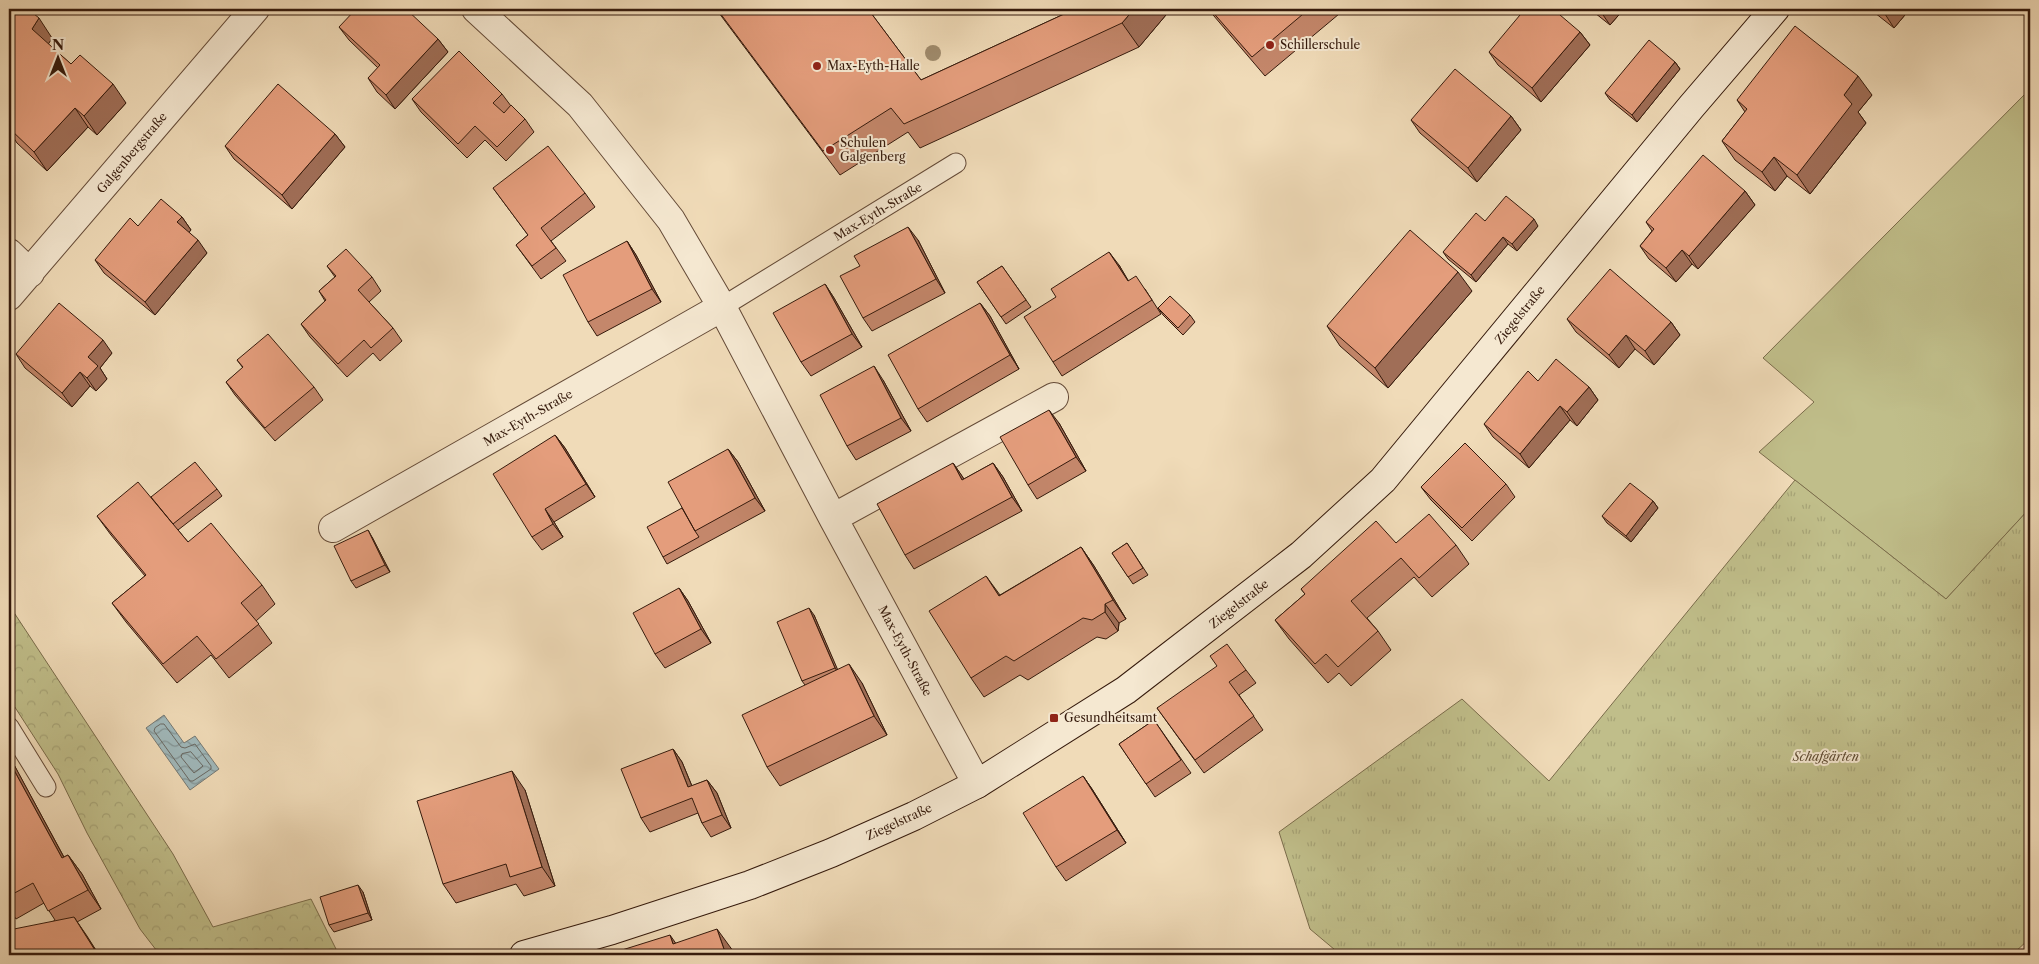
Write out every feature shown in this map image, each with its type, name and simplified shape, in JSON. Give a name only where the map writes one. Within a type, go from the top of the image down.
[{"type":"street","name":"Galgenbergstraße","points":[[9,296],[255,9]]},
{"type":"street","name":"Max-Eyth-Straße","points":[[476,9],[580,105],[671,220],[722,307],[833,518],[977,784]]},
{"type":"street","name":"Ziegelstraße","points":[[524,955],[612,930],[750,885],[831,853],[914,816],[977,784],[1126,690],[1301,555],[1383,480],[1691,107],[1775,9]]},
{"type":"street","points":[[9,253],[30,273]]},
{"type":"street","name":"Max-Eyth-Straße","points":[[333,528],[722,307]]},
{"type":"street","points":[[833,518],[1054,397]]},
{"type":"lane","name":"Max-Eyth-Straße","points":[[722,307],[956,164]]},
{"type":"lane","points":[[9,727],[46,786]]},
{"type":"green space","points":[[2030,89],[2030,508],[1946,599],[1759,452],[1814,402],[1763,358]]},
{"type":"green space","name":"Schafgärten","points":[[1795,480],[1946,599],[2030,508],[2030,938],[2012,955],[1341,955],[1310,929],[1279,832],[1462,699],[1549,781]]},
{"type":"green space","points":[[9,605],[173,854],[213,927],[311,899],[339,955],[160,955],[140,929],[87,833],[58,774],[9,698]]},
{"type":"water","points":[[164,715],[184,743],[195,736],[219,769],[190,790],[146,728]]},
{"type":"building","points":[[9,9],[28,9],[39,18],[32,29],[71,64],[80,55],[113,84],[84,116],[75,108],[34,152],[9,128],[9,118],[13,113],[9,109]]},
{"type":"building","points":[[356,9],[406,9],[438,39],[386,95],[368,78],[380,65],[339,27]]},
{"type":"building","points":[[717,9],[868,9],[921,80],[1075,9],[1134,9],[1122,23],[904,124],[891,108],[823,151]]},
{"type":"building","points":[[1210,9],[1309,9],[1252,57]]},
{"type":"building","points":[[1525,9],[1553,9],[1580,32],[1532,88],[1489,52]]},
{"type":"building","points":[[1878,9],[1889,9],[1885,14]]},
{"type":"building","points":[[1795,26],[1858,76],[1844,95],[1852,104],[1797,175],[1774,157],[1762,172],[1722,141],[1747,109],[1737,100]]},
{"type":"building","points":[[1649,40],[1675,62],[1632,115],[1605,93]]},
{"type":"building","points":[[459,51],[502,94],[493,103],[504,113],[511,105],[525,119],[497,147],[475,126],[458,144],[412,99]]},
{"type":"building","points":[[1455,69],[1511,116],[1468,168],[1411,120]]},
{"type":"building","points":[[278,84],[335,134],[282,195],[225,146]]},
{"type":"building","points":[[548,146],[585,193],[541,228],[556,248],[532,266],[516,245],[528,235],[493,188]]},
{"type":"building","points":[[1703,155],[1745,191],[1689,256],[1682,250],[1666,268],[1640,246],[1654,229],[1646,222]]},
{"type":"building","points":[[1506,196],[1534,219],[1512,244],[1503,237],[1471,275],[1443,252],[1476,213],[1485,221]]},
{"type":"building","points":[[161,199],[182,217],[177,222],[198,240],[145,302],[95,260],[130,218],[138,226]]},
{"type":"building","points":[[908,227],[936,279],[863,318],[840,276],[860,266],[854,256]]},
{"type":"building","points":[[1410,230],[1458,272],[1375,368],[1327,326]]},
{"type":"building","points":[[627,241],[652,289],[588,322],[563,275]]},
{"type":"building","points":[[346,249],[372,277],[358,290],[393,328],[371,348],[364,340],[338,364],[301,324],[326,300],[319,291],[336,276],[327,266]]},
{"type":"building","points":[[1109,252],[1128,281],[1136,276],[1152,300],[1053,362],[1024,317],[1056,297],[1051,289]]},
{"type":"building","points":[[1002,266],[1026,300],[1001,317],[977,282]]},
{"type":"building","points":[[1610,269],[1671,322],[1645,351],[1626,335],[1609,355],[1567,319]]},
{"type":"building","points":[[825,284],[852,334],[801,362],[773,313]]},
{"type":"building","points":[[1170,296],[1190,315],[1178,328],[1158,308]]},
{"type":"building","points":[[59,303],[103,340],[88,357],[98,366],[87,378],[80,372],[62,393],[16,354]]},
{"type":"building","points":[[980,303],[1010,355],[918,409],[888,355]]},
{"type":"building","points":[[268,334],[314,387],[265,428],[226,382],[243,367],[237,360]]},
{"type":"building","points":[[1556,359],[1589,387],[1567,412],[1560,406],[1520,454],[1484,424],[1528,371],[1538,381]]},
{"type":"building","points":[[874,366],[901,418],[847,446],[820,395]]},
{"type":"building","points":[[1049,410],[1076,457],[1028,485],[1000,437]]},
{"type":"building","points":[[555,435],[586,484],[545,509],[553,524],[532,537],[493,474]]},
{"type":"building","points":[[1465,443],[1506,484],[1462,528],[1421,487]]},
{"type":"building","points":[[728,449],[755,498],[695,531],[668,482]]},
{"type":"building","points":[[195,462],[217,489],[173,524],[151,497]]},
{"type":"building","points":[[953,463],[962,480],[993,463],[1012,497],[905,555],[877,504]]},
{"type":"building","points":[[138,482],[188,542],[211,523],[262,585],[241,603],[259,624],[216,659],[197,636],[163,664],[112,603],[146,575],[97,516]]},
{"type":"building","points":[[1630,483],[1653,501],[1626,536],[1602,516]]},
{"type":"building","points":[[682,508],[699,537],[663,557],[647,527]]},
{"type":"building","points":[[1429,514],[1456,545],[1419,578],[1401,558],[1351,601],[1378,631],[1338,667],[1326,654],[1315,664],[1275,620],[1305,594],[1301,589],[1376,521],[1396,543]]},
{"type":"building","points":[[368,530],[385,565],[351,581],[334,546]]},
{"type":"building","points":[[1127,543],[1143,568],[1128,577],[1112,553]]},
{"type":"building","points":[[1081,547],[1113,600],[1105,604],[1105,612],[1092,620],[1083,618],[1014,661],[1006,656],[971,678],[929,611],[986,576],[999,596]]},
{"type":"building","points":[[679,588],[701,629],[655,654],[633,613]]},
{"type":"building","points":[[809,608],[835,668],[802,681],[777,622]]},
{"type":"building","points":[[1227,644],[1246,670],[1229,682],[1254,716],[1195,760],[1157,708],[1217,666],[1210,656]]},
{"type":"building","points":[[849,664],[874,716],[767,767],[742,715]]},
{"type":"building","points":[[1154,720],[1181,760],[1146,784],[1119,744]]},
{"type":"building","points":[[673,749],[688,787],[707,780],[722,815],[702,823],[692,798],[641,818],[621,769]]},
{"type":"building","points":[[9,761],[62,858],[68,855],[88,890],[48,911],[33,883],[9,896]]},
{"type":"building","points":[[512,771],[542,867],[510,877],[506,864],[443,884],[417,801]]},
{"type":"building","points":[[1083,776],[1117,830],[1056,867],[1023,813]]},
{"type":"building","points":[[358,885],[368,913],[329,925],[320,897]]},
{"type":"building","points":[[74,917],[98,955],[9,955],[9,930]]},
{"type":"building","points":[[717,929],[726,955],[606,955],[670,935],[673,944]]},
{"type":"place","name":"Schillerschule","points":[[1270,45]]},
{"type":"place","name":"Max-Eyth-Halle","points":[[817,66]]},
{"type":"place","name":"Schulen Galgenberg","points":[[830,150]]},
{"type":"place","name":"Gesundheitsamt","points":[[1054,718]]}]
